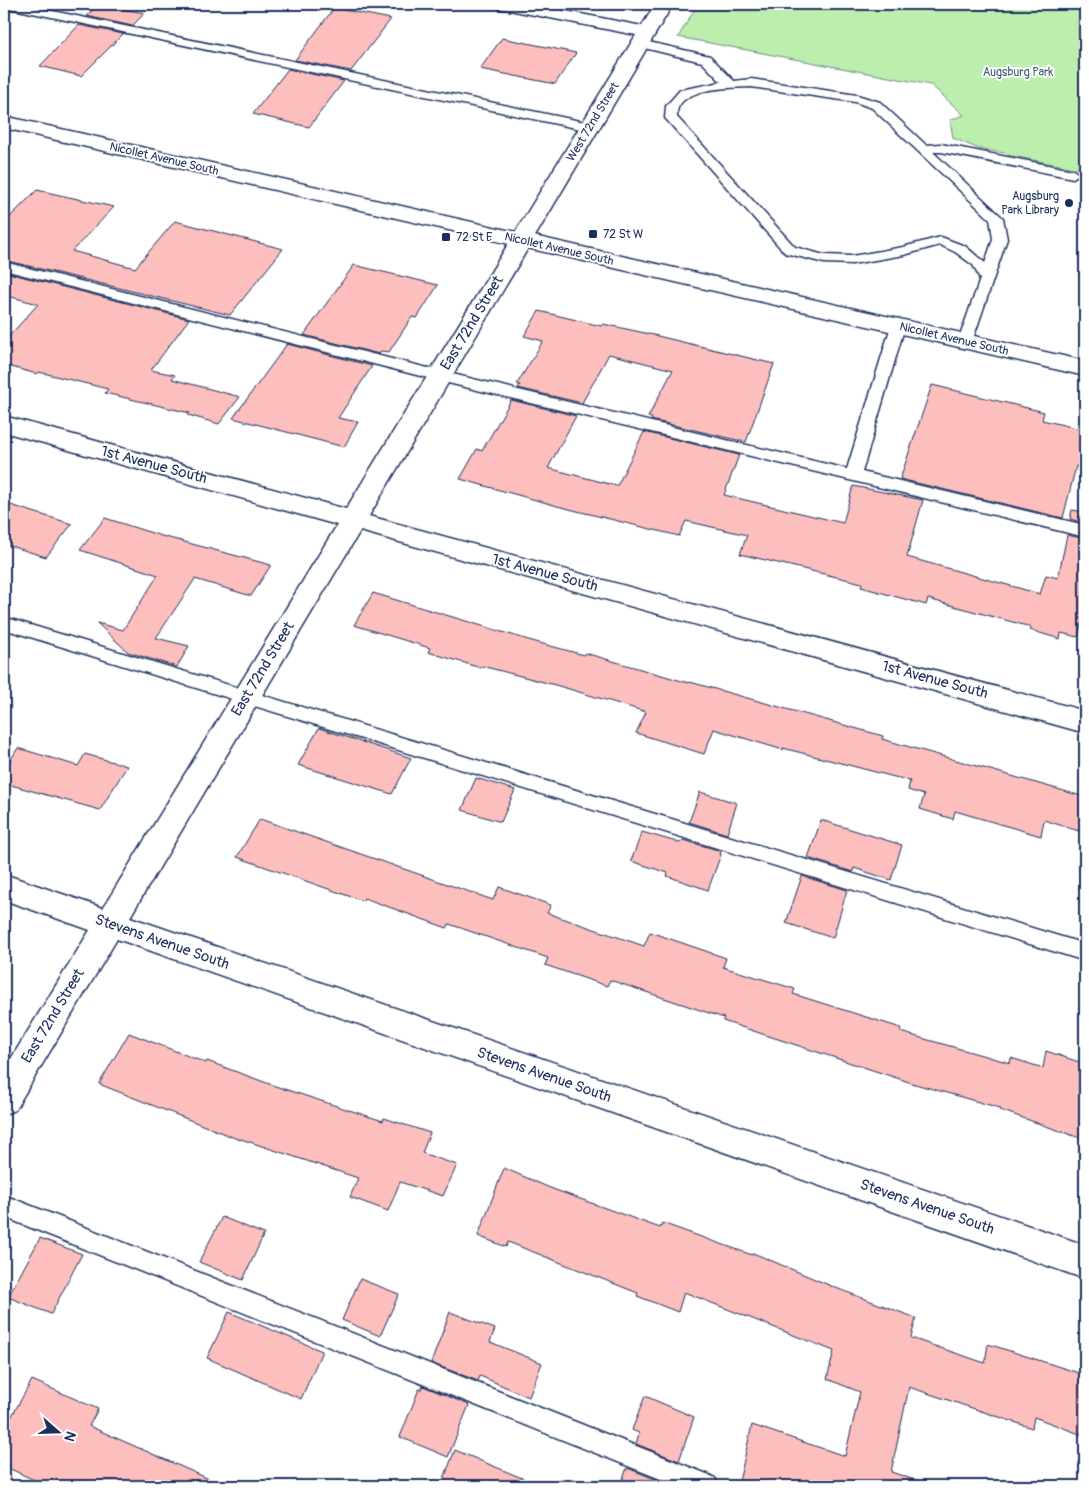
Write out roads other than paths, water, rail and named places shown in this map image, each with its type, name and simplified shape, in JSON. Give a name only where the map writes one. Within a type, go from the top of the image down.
[{"type":"street","points":[[504,4],[643,38]]},
{"type":"street","name":"West 72nd Street","points":[[522,240],[664,4]]},
{"type":"street","name":"Nicollet Avenue South","points":[[4,122],[1085,369]]},
{"type":"street","name":"East 72nd Street","points":[[4,1099],[522,240]]},
{"type":"street","name":"1st Avenue South","points":[[4,424],[1085,722]]},
{"type":"street","name":"Stevens Avenue South","points":[[4,887],[1085,1262]]},
{"type":"lane","points":[[4,4],[590,127]]},
{"type":"lane","points":[[643,38],[706,59],[730,84]]},
{"type":"lane","points":[[965,342],[1000,238],[996,218],[876,105],[857,99],[751,83],[730,84],[684,93],[672,106],[671,118],[790,250],[824,259],[852,260],[904,252],[940,241],[960,249],[978,263],[986,278]]},
{"type":"lane","points":[[923,149],[941,148],[1073,174]]},
{"type":"lane","points":[[4,266],[440,376],[1085,531]]},
{"type":"lane","points":[[853,475],[898,326]]},
{"type":"lane","points":[[4,622],[1085,953]]},
{"type":"lane","points":[[4,1206],[707,1486]]},
{"type":"place","name":"Augsburg Park Library","points":[[1069,203]]},
{"type":"place","name":"72 St W","points":[[593,234]]},
{"type":"place","name":"72 St E","points":[[446,237]]},
{"type":"park label","name":"Augsburg Park","points":[[1018,72]]}]
